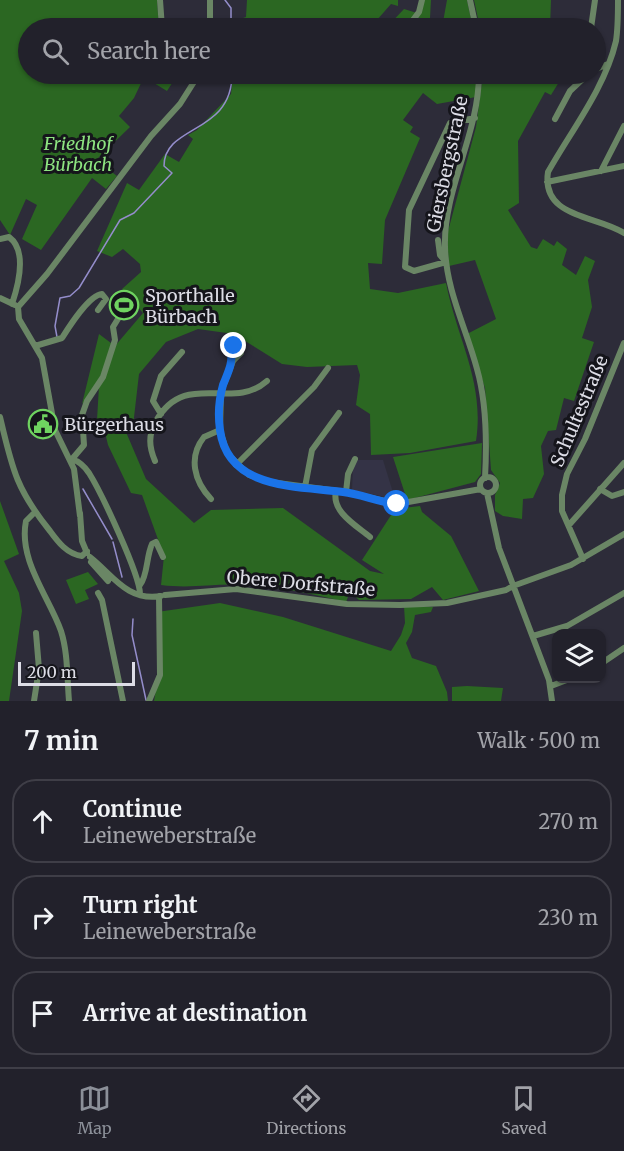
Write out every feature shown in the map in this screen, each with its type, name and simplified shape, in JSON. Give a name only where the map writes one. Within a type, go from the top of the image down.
[{"type":"street","points":[[160,0],[161,18]]},
{"type":"street","points":[[210,0],[210,18]]},
{"type":"street","points":[[414,18],[419,12],[422,0]]},
{"type":"street","points":[[470,0],[474,18]]},
{"type":"street","points":[[592,18],[595,0]]},
{"type":"street","points":[[606,68],[618,30],[618,0]]},
{"type":"street","points":[[15,306],[47,274],[151,136],[180,104],[193,84]]},
{"type":"street","name":"Giersbergstraße","points":[[478,84],[475,118],[446,222],[446,262],[453,295],[481,387],[487,477],[496,484],[485,490]]},
{"type":"street","points":[[555,119],[570,91],[577,84]]},
{"type":"street","points":[[597,84],[548,172],[549,194],[560,206],[572,213],[605,223],[624,233]]},
{"type":"street","points":[[446,262],[414,271],[405,267],[409,210],[450,123],[475,118]]},
{"type":"street","points":[[601,171],[624,126]]},
{"type":"street","points":[[547,182],[624,166]]},
{"type":"street","points":[[0,240],[9,237],[17,247],[21,280],[15,306]]},
{"type":"street","name":"Giersbergstraße","points":[[438,240],[440,255],[446,262]]},
{"type":"street","points":[[35,346],[62,338],[72,320],[95,295],[102,294],[106,299],[98,310]]},
{"type":"street","points":[[0,298],[15,306]]},
{"type":"street","name":"Obere Dorfstraße","points":[[15,306],[19,319],[42,358],[53,421],[71,459],[82,534],[87,552],[101,575],[112,585],[140,594],[162,595],[248,589],[347,604],[447,603],[491,592],[504,585],[513,586],[583,559],[624,534]]},
{"type":"street","points":[[71,459],[84,445],[82,415],[87,401],[103,377],[115,340],[113,327],[121,314]]},
{"type":"street","name":"Schultestraße","points":[[583,559],[564,518],[561,503],[567,474],[585,439],[624,343]]},
{"type":"street","points":[[160,414],[153,401],[156,385],[183,352]]},
{"type":"street","points":[[233,361],[221,392],[220,430],[227,453],[236,465],[260,481],[346,492],[397,504],[466,490],[485,490]]},
{"type":"street","points":[[236,465],[314,387],[328,368]]},
{"type":"street","points":[[155,461],[150,443],[154,425],[160,414],[176,400],[192,393],[244,393],[267,381]]},
{"type":"street","points":[[305,487],[312,450],[339,413]]},
{"type":"street","points":[[0,417],[13,472],[22,494],[61,545],[74,555],[81,556],[87,552]]},
{"type":"street","points":[[211,499],[200,484],[195,457],[204,436],[220,430]]},
{"type":"street","name":"Obere Dorfstraße","points":[[71,459],[89,473],[124,545],[140,585],[140,594]]},
{"type":"street","points":[[346,492],[348,474],[355,459]]},
{"type":"street","points":[[569,525],[624,463]]},
{"type":"street","points":[[487,477],[485,490],[499,548],[551,686],[552,701]]},
{"type":"street","points":[[600,489],[612,496],[624,492]]},
{"type":"street","points":[[336,491],[336,504],[342,513],[370,537]]},
{"type":"street","points":[[35,512],[26,521],[26,542],[34,572],[61,632],[69,701]]},
{"type":"street","points":[[140,585],[143,580],[146,556],[152,544],[156,542],[160,545],[163,557]]},
{"type":"street","points":[[98,593],[102,600],[123,701]]},
{"type":"street","points":[[533,636],[567,626],[624,593]]},
{"type":"street","points":[[149,701],[160,675],[162,595]]},
{"type":"street","points":[[34,701],[39,669],[36,633]]},
{"type":"street","points":[[606,660],[624,648]]},
{"type":"street","points":[[551,686],[559,683]]},
{"type":"shaded area","points":[[357,460],[383,460],[395,499],[352,490],[353,467]]},
{"type":"green space","name":"Friedhof Bürbach","points":[[0,0],[157,0],[158,18],[18,18],[18,84],[141,84],[134,98],[119,116],[130,127],[96,160],[117,176],[106,189],[92,178],[41,250],[22,239],[37,205],[26,199],[10,235],[0,220]]},
{"type":"green space","points":[[247,0],[398,0],[398,6],[391,4],[379,18],[243,18],[246,17]]},
{"type":"green space","points":[[421,0],[431,0],[430,18],[395,18],[404,9],[417,13]]},
{"type":"green space","points":[[447,0],[467,0],[471,18],[444,18]]},
{"type":"green space","points":[[474,0],[551,0],[550,18],[478,18]]},
{"type":"green space","points":[[156,84],[172,84],[167,91]]},
{"type":"green space","points":[[232,84],[477,84],[476,97],[437,104],[423,93],[403,120],[413,127],[410,132],[420,138],[385,220],[382,264],[368,263],[370,289],[398,293],[446,283],[477,399],[476,441],[410,453],[371,455],[370,414],[356,405],[360,375],[357,365],[307,367],[282,364],[234,334],[198,329],[166,342],[139,374],[133,426],[123,425],[146,479],[194,523],[211,510],[283,508],[370,571],[384,574],[362,560],[395,509],[420,506],[422,512],[451,536],[479,591],[443,600],[432,587],[411,599],[359,600],[341,584],[348,597],[346,602],[270,587],[161,585],[164,556],[142,495],[131,493],[108,445],[102,420],[97,420],[99,386],[82,404],[99,334],[115,346],[143,313],[122,289],[141,272],[140,264],[123,249],[112,257],[97,251],[127,183],[139,190],[165,154],[179,162],[193,139],[188,135],[197,130],[231,94]]},
{"type":"green space","points":[[482,84],[558,84],[551,95],[545,92],[518,141],[519,203],[508,210],[531,247],[537,249],[543,239],[554,246],[557,241],[567,249],[562,265],[576,275],[585,256],[595,261],[588,280],[592,307],[582,338],[594,342],[574,401],[564,398],[556,430],[548,431],[541,446],[544,474],[533,498],[523,499],[522,519],[503,516],[495,511],[495,495],[500,483],[491,470],[485,388],[467,334],[496,319],[475,260],[449,266],[447,235],[476,127]]},
{"type":"green space","points":[[482,443],[481,474],[475,482],[407,500],[393,457]]},
{"type":"green space","points":[[0,501],[19,554],[4,561],[19,593],[22,611],[9,701],[0,701]]},
{"type":"green space","points":[[88,572],[98,584],[85,590],[89,599],[76,604],[66,580]]},
{"type":"green space","points":[[220,603],[283,617],[391,651],[405,623],[404,606],[433,607],[431,612],[415,615],[412,632],[406,643],[412,658],[436,666],[447,692],[448,701],[154,701],[157,684],[157,612]]},
{"type":"green space","points":[[452,687],[503,688],[501,701],[452,701]]},
{"type":"waterway","points":[[225,0],[231,8],[231,18]]},
{"type":"waterway","points":[[57,337],[55,326],[60,298],[70,296],[79,288],[120,220],[134,213],[172,173],[164,166],[167,152],[175,142],[210,119],[221,108],[229,94],[230,84]]},
{"type":"waterway","points":[[49,425],[51,431]]},
{"type":"waterway","points":[[83,489],[112,539]]},
{"type":"waterway","points":[[113,542],[122,577]]},
{"type":"waterway","points":[[133,619],[132,635],[146,700]]},
{"type":"place","name":"Sporthalle Bürbach","points":[[124,305]]},
{"type":"place","name":"Bürgerhaus","points":[[43,424]]},
{"type":"route","points":[[234,346],[231,350],[233,361],[221,392],[220,430],[227,453],[242,471],[260,481],[346,492],[397,504]]}]
